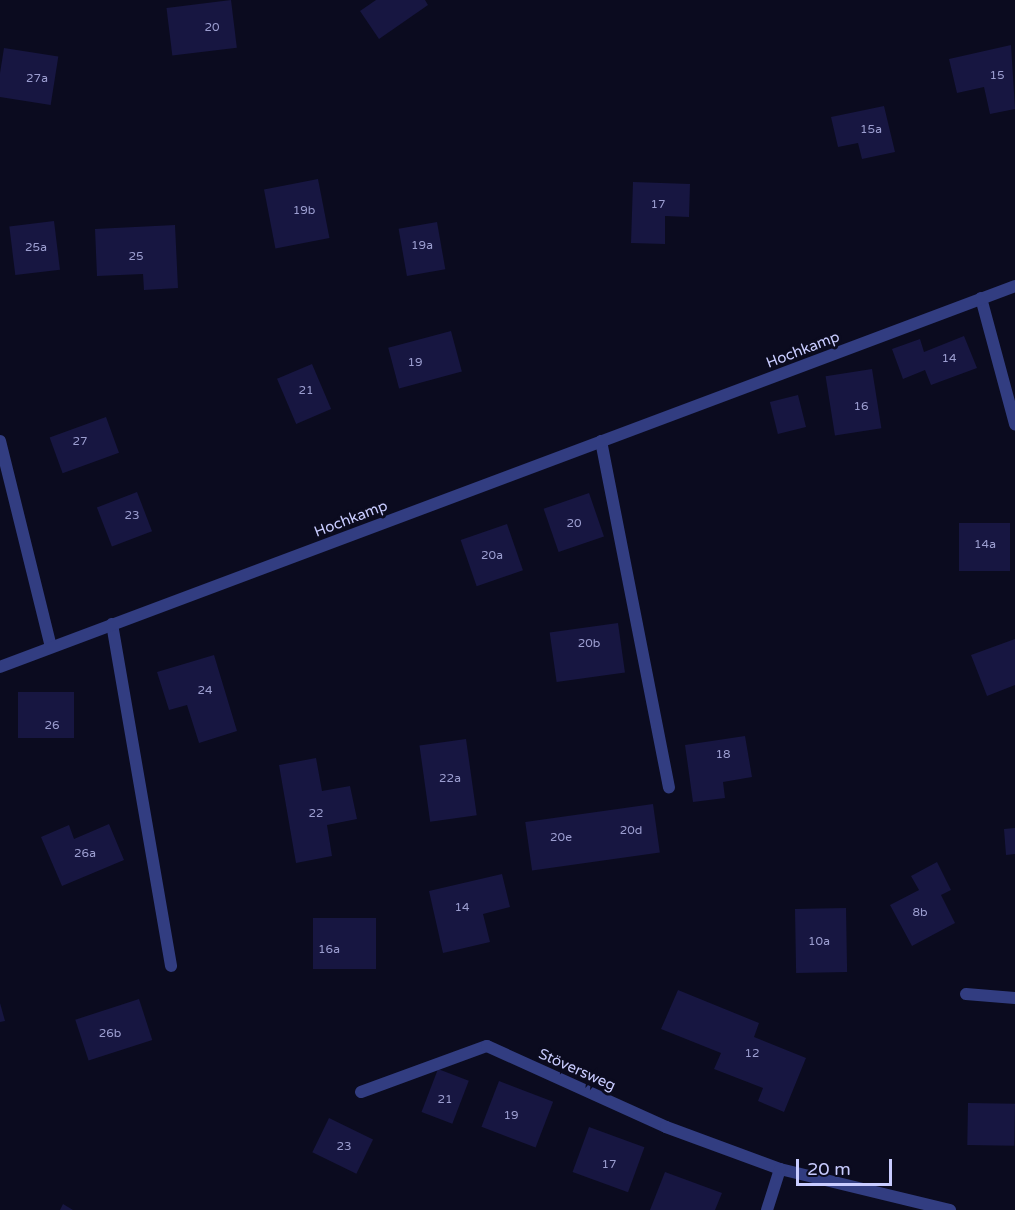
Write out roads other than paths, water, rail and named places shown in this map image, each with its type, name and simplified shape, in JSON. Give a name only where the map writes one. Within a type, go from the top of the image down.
[{"type":"street","name":"Hochkamp","points":[[0,667],[1015,286]]},
{"type":"street","points":[[981,298],[1015,424]]},
{"type":"street","points":[[0,441],[51,647]]},
{"type":"street","points":[[601,441],[669,787]]},
{"type":"street","points":[[112,624],[171,966]]},
{"type":"street","points":[[966,994],[1015,998]]},
{"type":"street","name":"Stöversweg","points":[[361,1092],[487,1046],[666,1128],[780,1169],[950,1210]]},
{"type":"street","points":[[767,1210],[780,1169]]}]
